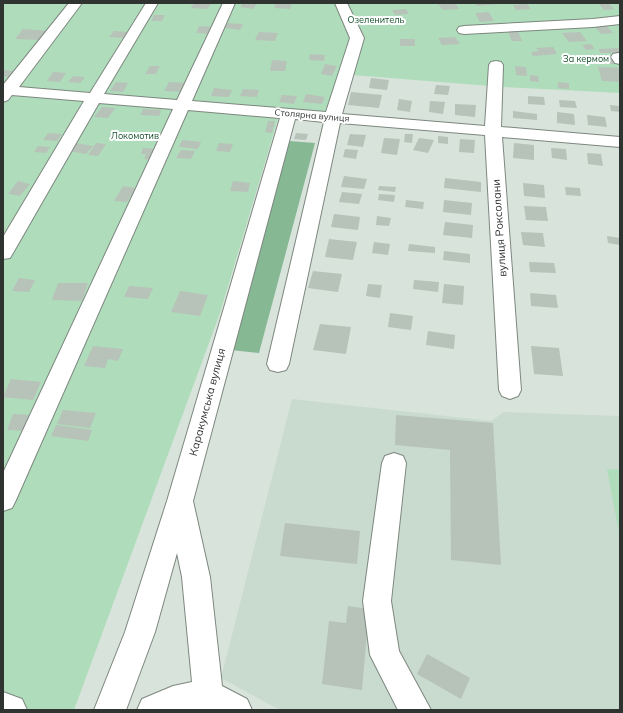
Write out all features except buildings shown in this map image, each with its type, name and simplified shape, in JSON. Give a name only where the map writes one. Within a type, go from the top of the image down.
[{"type":"street","points":[[5,93],[76,3]]},
{"type":"street","points":[[3,253],[152,3]]},
{"type":"street","points":[[3,500],[229,3]]},
{"type":"street","points":[[278,364],[333,117],[357,38],[341,3]]},
{"type":"street","points":[[464,30],[586,24],[620,20]]},
{"type":"street","name":"вулиця Роксолани","points":[[496,65],[493,132],[510,390]]},
{"type":"street","name":"Столярна вулиця","points":[[5,93],[183,105],[620,142]]},
{"type":"street","name":"Каракумська вулиця","points":[[208,695],[196,577],[180,500],[289,114]]},
{"type":"street","points":[[394,463],[377,600],[385,655],[415,710]]},
{"type":"street","points":[[110,710],[140,632],[180,500]]},
{"type":"street","points":[[153,710],[173,701],[208,695],[236,710]]},
{"type":"street","points":[[3,707],[11,710]]},
{"type":"shaded area","points":[[292,399],[491,421],[504,412],[620,416],[620,710],[280,710],[221,678]]},
{"type":"green space","name":"Локомотив","points":[[3,3],[620,3],[620,93],[503,87],[339,74],[327,112],[281,109],[220,313],[74,710],[3,710]]},
{"type":"green space","points":[[289,141],[315,143],[259,353],[231,350]]},
{"type":"green space","points":[[607,469],[620,470],[620,538]]},
{"type":"park label","name":"Озеленитель","points":[[376,19]]},
{"type":"park label","name":"За кермом","points":[[586,58]]}]
